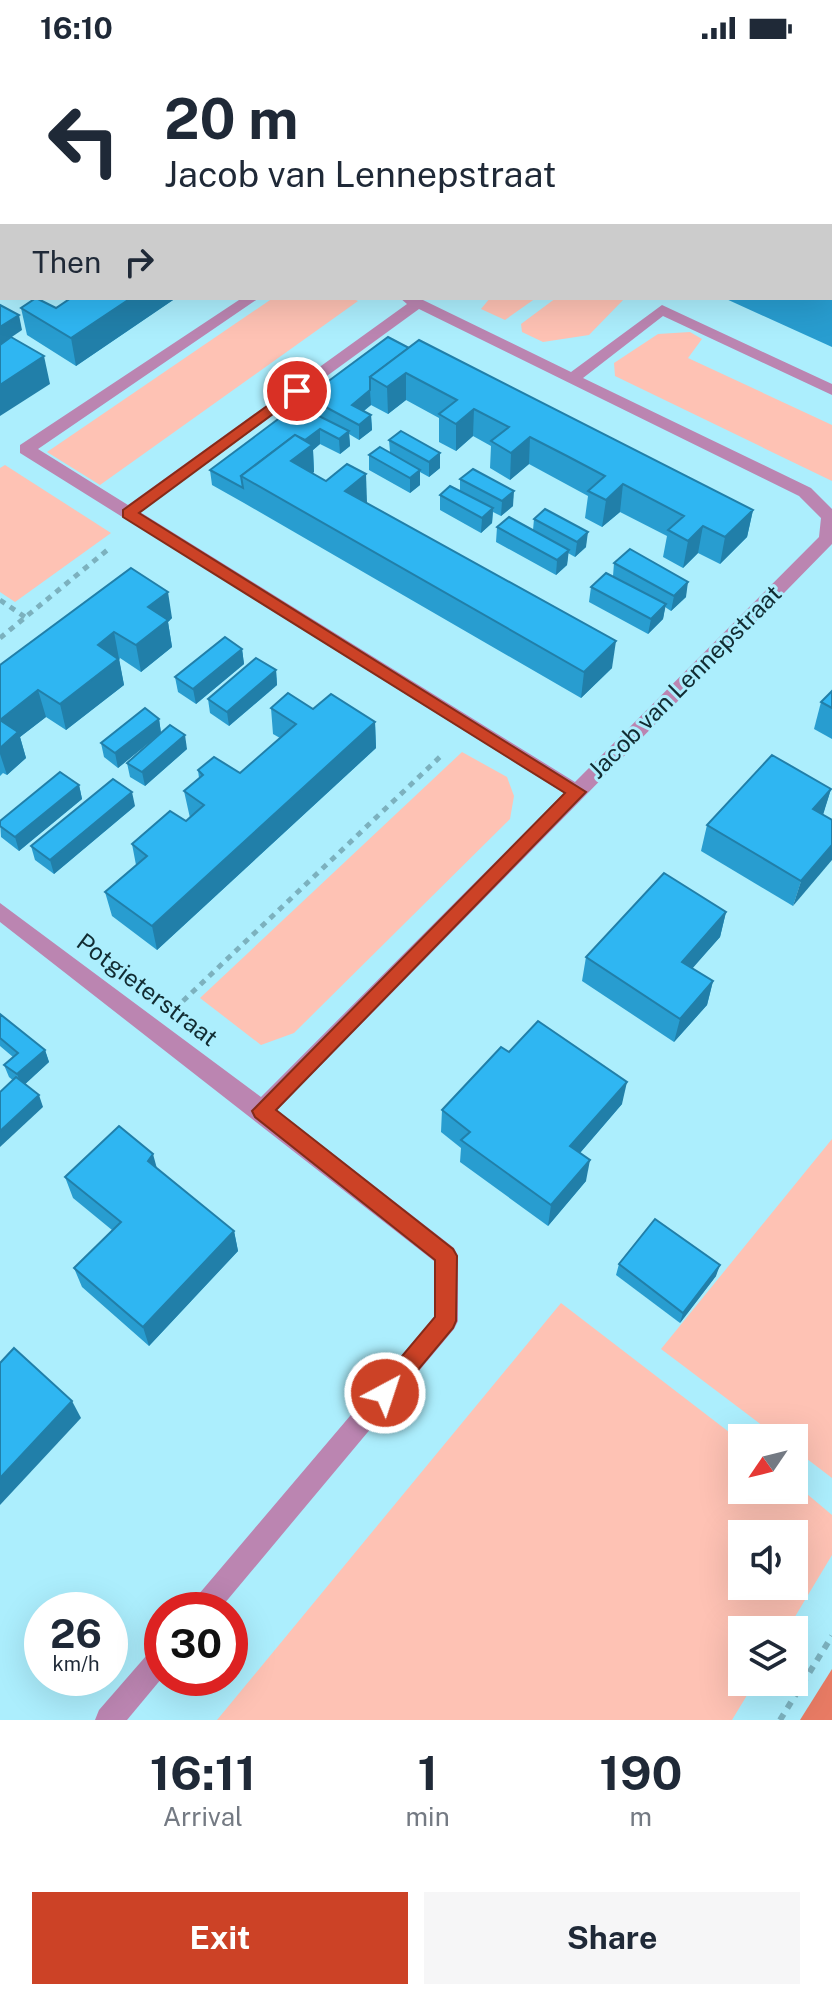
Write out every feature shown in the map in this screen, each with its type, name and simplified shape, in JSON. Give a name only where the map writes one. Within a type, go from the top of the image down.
[{"type":"street","points":[[249,300],[26,449],[577,792]]},
{"type":"street","points":[[135,518],[412,301],[805,492],[830,517]]},
{"type":"street","points":[[573,378],[662,310],[832,390]]},
{"type":"street","name":"Jacob van Lennepstraat","points":[[262,1111],[827,539],[830,517]]},
{"type":"street","name":"Potgieterstraat","points":[[0,911],[262,1111]]},
{"type":"street","points":[[217,1592],[446,1321],[446,1256],[262,1111]]},
{"type":"street","points":[[109,1720],[144,1678]]},
{"type":"path","points":[[0,638],[135,518]]},
{"type":"path","points":[[0,600],[25,617]]},
{"type":"path","points":[[154,1029],[472,727]]},
{"type":"path","points":[[780,1720],[832,1636]]},
{"type":"shaded area","points":[[270,300],[358,301],[100,485],[47,452]]},
{"type":"shaded area","points":[[488,300],[533,300],[505,320],[481,309]]},
{"type":"shaded area","points":[[553,300],[623,300],[589,335],[543,342],[522,332],[521,324]]},
{"type":"shaded area","points":[[690,332],[702,339],[688,358],[832,425],[832,481],[615,376],[614,363],[658,334]]},
{"type":"shaded area","points":[[5,465],[111,533],[15,602],[0,592],[0,468]]},
{"type":"shaded area","points":[[462,752],[507,777],[514,796],[510,819],[294,1033],[261,1045],[200,998]]},
{"type":"shaded area","points":[[832,1139],[832,1478],[808,1460],[808,1424],[760,1424],[661,1349]]},
{"type":"shaded area","points":[[561,1303],[728,1431],[728,1504],[808,1504],[808,1495],[832,1515],[832,1555],[808,1595],[808,1520],[728,1520],[728,1600],[805,1600],[795,1616],[728,1616],[728,1696],[747,1696],[732,1720],[217,1720],[237,1696],[248,1696],[248,1682]]},
{"type":"shaded area","points":[[832,1669],[832,1720],[800,1720]]},
{"type":"building","points":[[33,300],[56,308],[68,300],[128,300],[71,338],[21,308]]},
{"type":"building","points":[[0,305],[19,315],[0,327]]},
{"type":"building","points":[[11,337],[44,356],[0,385],[0,345]]},
{"type":"building","points":[[388,337],[409,348],[370,377],[370,390],[352,405],[371,415],[359,425],[307,397]]},
{"type":"building","points":[[419,340],[753,510],[725,537],[703,526],[688,541],[668,530],[684,516],[623,484],[606,500],[588,491],[605,476],[567,456],[530,437],[511,453],[491,441],[509,427],[474,409],[456,424],[439,414],[457,400],[406,373],[387,387],[370,377]]},
{"type":"building","points":[[297,405],[349,431],[339,439],[320,429],[305,440],[295,435],[241,476],[243,488],[210,470]]},
{"type":"building","points":[[401,431],[440,453],[429,462],[389,440]]},
{"type":"building","points":[[295,435],[312,445],[291,461],[326,481],[347,464],[366,474],[345,491],[616,641],[584,672],[241,476]]},
{"type":"building","points":[[380,447],[420,470],[410,478],[369,455]]},
{"type":"building","points":[[473,469],[514,491],[502,501],[460,479]]},
{"type":"building","points":[[450,486],[493,508],[482,518],[440,495]]},
{"type":"building","points":[[545,509],[588,532],[577,542],[534,519]]},
{"type":"building","points":[[509,517],[569,550],[557,560],[497,527]]},
{"type":"building","points":[[630,549],[688,582],[674,596],[614,563]]},
{"type":"building","points":[[131,568],[168,592],[148,607],[168,620],[136,645],[114,632],[98,645],[118,659],[60,704],[38,690],[0,720],[0,665]]},
{"type":"building","points":[[606,573],[666,604],[651,619],[591,587]]},
{"type":"building","points":[[225,637],[242,649],[193,689],[175,677]]},
{"type":"building","points":[[256,658],[276,670],[227,712],[208,699]]},
{"type":"building","points":[[832,691],[832,708],[821,702]]},
{"type":"building","points":[[288,693],[313,709],[331,694],[375,722],[152,926],[105,892],[147,856],[132,844],[170,811],[186,821],[204,805],[184,791],[203,775],[198,770],[214,757],[240,773],[296,724],[271,708]]},
{"type":"building","points":[[145,708],[159,719],[115,753],[101,743]]},
{"type":"building","points":[[0,720],[18,732],[0,748]]},
{"type":"building","points":[[170,725],[185,735],[142,772],[127,763]]},
{"type":"building","points":[[772,755],[831,789],[813,809],[832,820],[832,845],[801,881],[707,825]]},
{"type":"building","points":[[60,772],[79,785],[15,837],[0,826],[0,821]]},
{"type":"building","points":[[113,779],[132,792],[50,860],[31,846]]},
{"type":"building","points":[[664,873],[726,912],[682,962],[713,981],[680,1019],[586,957]]},
{"type":"building","points":[[0,1014],[45,1050],[17,1074],[4,1065],[18,1053],[0,1038]]},
{"type":"building","points":[[538,1021],[627,1082],[570,1146],[590,1160],[551,1205],[461,1140],[470,1132],[442,1110],[501,1047],[509,1052]]},
{"type":"building","points":[[16,1077],[39,1095],[0,1131],[0,1092]]},
{"type":"building","points":[[119,1126],[153,1154],[148,1161],[234,1231],[143,1327],[74,1268],[121,1222],[65,1177]]},
{"type":"building","points":[[655,1219],[720,1265],[683,1313],[619,1264]]},
{"type":"building","points":[[14,1348],[72,1401],[0,1478],[0,1363]]},
{"type":"route","points":[[297,391],[128,513],[577,792],[262,1111],[446,1256],[446,1321],[385,1393]]}]
